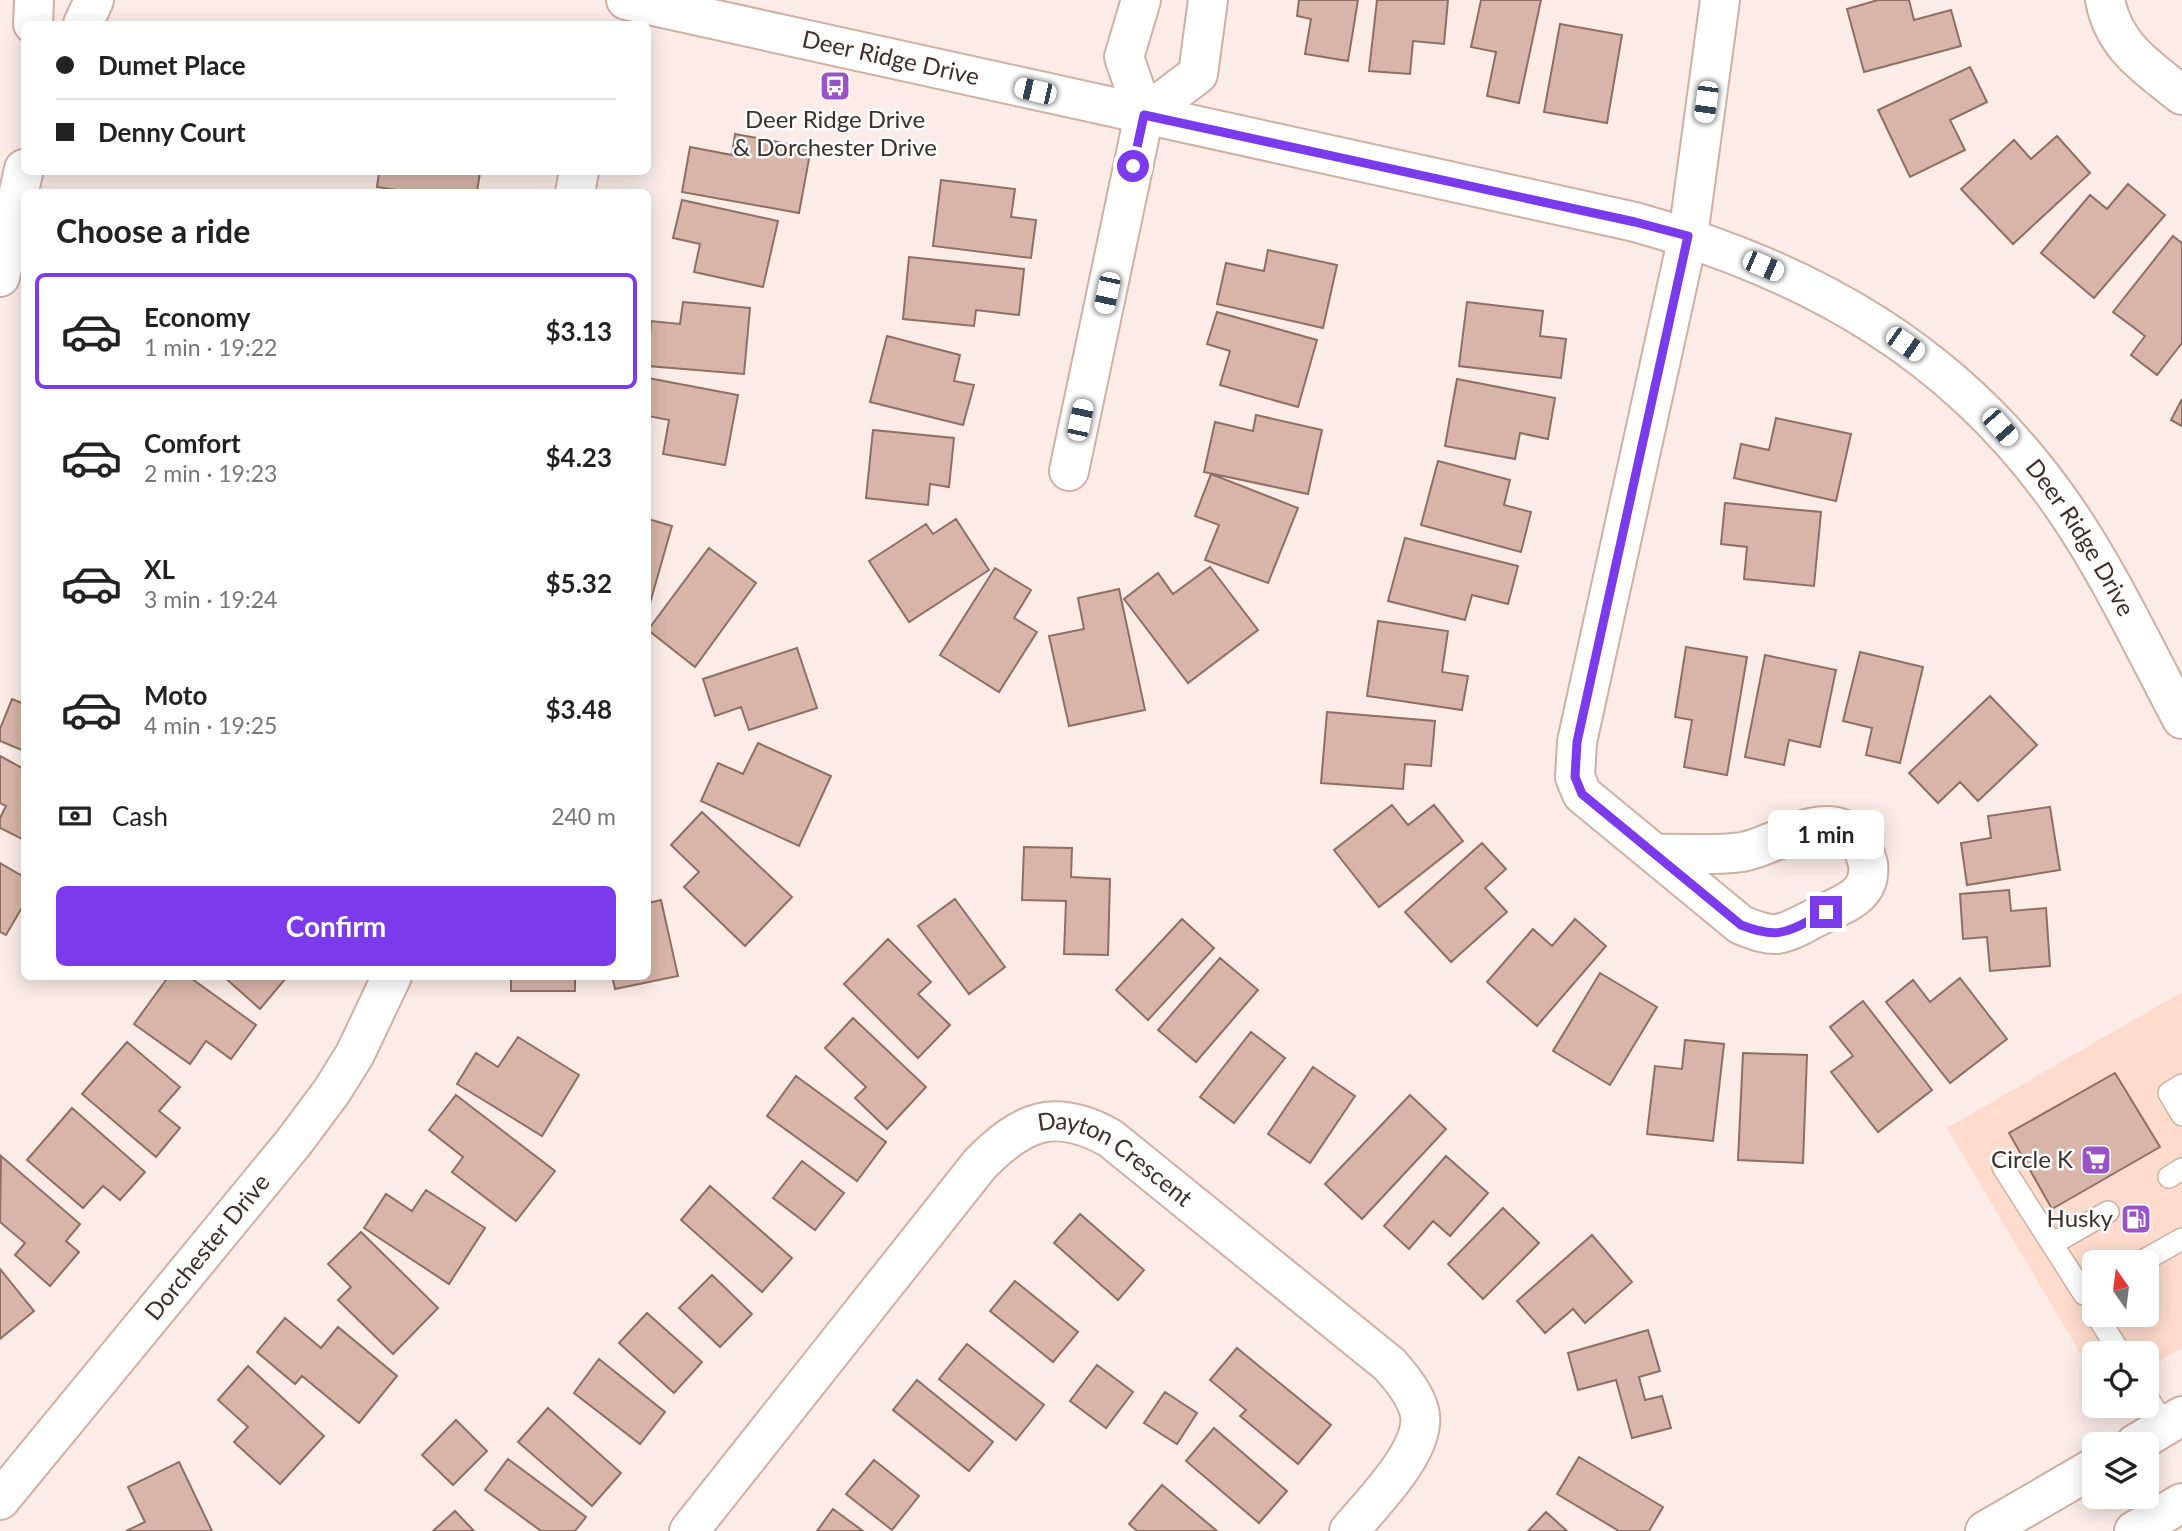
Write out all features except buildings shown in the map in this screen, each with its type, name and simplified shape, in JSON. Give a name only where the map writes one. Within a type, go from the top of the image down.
[{"type":"street","points":[[33,21],[34,0]]},
{"type":"street","points":[[84,21],[94,0]]},
{"type":"street","points":[[612,21],[617,0]]},
{"type":"street","name":"Deer Ridge Drive","points":[[626,0],[1635,222],[1688,236],[1774,271],[1840,303],[1885,330],[1925,358],[2000,427],[2064,507],[2123,608],[2182,719]]},
{"type":"street","points":[[1069,471],[1144,115],[1124,57],[1141,0]]},
{"type":"street","points":[[1144,115],[1198,74],[1208,0]]},
{"type":"street","points":[[1656,854],[1740,852],[1756,849],[1810,828],[1833,826],[1847,831],[1859,841],[1867,857],[1867,884],[1860,894],[1790,930],[1776,934],[1759,932],[1741,925],[1582,794],[1575,777],[1577,742],[1688,236],[1720,0]]},
{"type":"street","points":[[2105,0],[2111,22],[2120,40],[2134,57],[2182,95]]},
{"type":"street","points":[[0,276],[23,175]]},
{"type":"street","name":"Dorchester Drive","points":[[0,1500],[332,1091],[355,1054],[390,980]]},
{"type":"street","name":"Dayton Crescent","points":[[689,1531],[980,1164],[1012,1136],[1043,1122],[1060,1120],[1079,1123],[1110,1138],[1389,1364],[1400,1376],[1419,1411],[1420,1423],[1413,1450],[1349,1531]]},
{"type":"street","points":[[1985,1531],[2082,1475]]},
{"type":"street","points":[[2134,1531],[2182,1503]]},
{"type":"lane","points":[[2182,1085],[2169,1093],[2182,1115]]},
{"type":"lane","points":[[2003,1167],[2082,1288]]},
{"type":"lane","points":[[2052,1244],[2108,1212]]},
{"type":"lane","points":[[2160,1251],[2182,1239]]},
{"type":"shaded area","points":[[2182,992],[2182,1348],[2159,1361],[2159,1341],[2082,1341],[2082,1356],[1947,1128]]},
{"type":"place","name":"Deer Ridge Drive & Dorchester Drive","points":[[835,86]]},
{"type":"place","name":"Circle K","points":[[2096,1160]]},
{"type":"place","name":"Husky","points":[[2136,1219]]},
{"type":"route","points":[[1133,166],[1144,115],[1635,222],[1688,236],[1577,742],[1575,777],[1582,794],[1741,925],[1759,932],[1776,934],[1826,912]]}]
